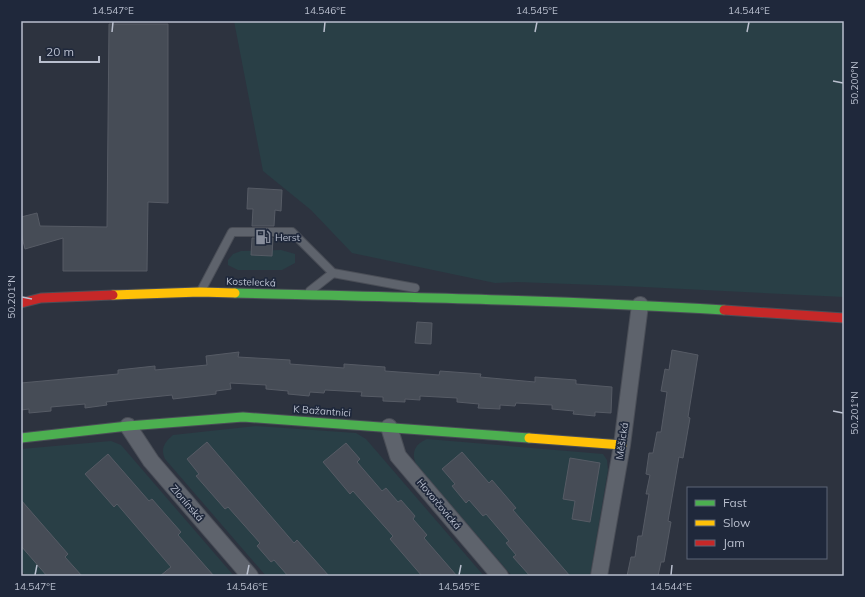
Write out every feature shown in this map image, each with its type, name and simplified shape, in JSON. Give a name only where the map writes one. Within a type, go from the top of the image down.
[{"type":"main road","name":"Kostelecká","points":[[21,303],[41,298],[200,292],[480,299],[640,305],[844,318]]},
{"type":"main road","name":"K Bažantnici","points":[[21,438],[128,426],[243,417],[389,426],[622,445]]},
{"type":"street","name":"Měšická","points":[[599,576],[622,445],[640,305]]},
{"type":"street","name":"Zlonínská","points":[[128,426],[151,461],[250,576]]},
{"type":"street","name":"Hovorčovická","points":[[389,426],[398,456],[500,576]]},
{"type":"lane","points":[[200,292],[232,232],[292,232],[333,273],[480,299]]},
{"type":"lane","points":[[304,295],[333,273]]},
{"type":"shaded area","points":[[234,21],[844,21],[844,297],[624,286],[517,282],[495,283],[352,253],[311,210],[263,171]]},
{"type":"shaded area","points":[[281,250],[295,254],[295,263],[282,270],[238,270],[228,265],[228,260],[233,254],[241,251]]},
{"type":"shaded area","points":[[256,426],[356,433],[366,439],[484,576],[266,576],[165,459],[163,452],[164,446],[173,435]]},
{"type":"shaded area","points":[[427,439],[603,454],[607,460],[608,470],[590,576],[512,576],[416,464],[414,456],[415,449],[420,443]]},
{"type":"shaded area","points":[[111,441],[121,445],[234,576],[26,576],[21,570],[21,449]]},
{"type":"building","points":[[109,24],[168,24],[168,203],[148,202],[147,271],[63,271],[63,238],[25,249],[21,233],[21,217],[37,213],[40,226],[107,227]]},
{"type":"building","points":[[248,188],[282,190],[281,211],[275,210],[274,226],[252,226],[253,209],[247,209]]},
{"type":"building","points":[[252,238],[273,238],[272,256],[251,255]]},
{"type":"building","points":[[417,322],[432,323],[431,344],[415,343]]},
{"type":"building","points":[[672,350],[698,355],[683,458],[679,457],[668,521],[671,522],[664,562],[661,562],[658,576],[627,576],[631,557],[635,557],[638,536],[642,536],[649,494],[646,494],[650,475],[646,474],[649,453],[653,453],[657,432],[661,432],[667,392],[661,391],[665,369],[669,370]]},
{"type":"building","points":[[239,352],[238,357],[290,360],[290,364],[344,368],[344,364],[385,367],[385,371],[439,375],[440,371],[481,374],[480,377],[535,382],[535,377],[576,380],[576,384],[612,387],[611,413],[595,412],[595,416],[573,414],[574,411],[552,409],[552,405],[516,403],[515,406],[500,405],[500,409],[478,408],[479,404],[457,402],[457,398],[420,396],[420,400],[405,399],[405,402],[383,401],[383,397],[361,396],[362,392],[325,390],[324,393],[310,392],[309,396],[288,394],[288,391],[266,389],[266,385],[230,383],[231,389],[216,391],[216,394],[173,399],[172,395],[143,398],[106,402],[107,405],[85,408],[85,404],[51,407],[51,411],[29,413],[29,409],[21,410],[21,383],[118,374],[118,370],[155,366],[155,370],[207,365],[206,356]]},
{"type":"building","points":[[207,442],[294,543],[297,540],[329,576],[288,576],[274,560],[271,562],[257,546],[260,543],[228,507],[225,509],[196,476],[199,474],[187,459]]},
{"type":"building","points":[[346,443],[360,459],[357,462],[382,491],[386,488],[398,502],[401,500],[415,516],[413,519],[427,535],[424,538],[457,576],[422,576],[390,539],[393,536],[353,491],[350,494],[323,462]]},
{"type":"building","points":[[462,452],[489,483],[492,480],[516,508],[513,510],[570,576],[530,576],[513,557],[516,555],[506,543],[509,541],[486,514],[483,516],[469,500],[466,503],[452,486],[455,484],[442,469]]},
{"type":"building","points":[[108,454],[149,501],[152,499],[181,532],[178,535],[214,576],[160,576],[171,567],[117,504],[114,507],[85,474]]},
{"type":"building","points":[[570,458],[600,463],[590,522],[572,519],[575,501],[563,499]]},
{"type":"building","points":[[21,500],[68,554],[65,557],[82,576],[47,576],[21,546]]},
{"type":"traffic: fast","points":[[235,293],[541,301],[724,310]]},
{"type":"traffic: fast","points":[[21,438],[128,426],[243,417],[529,438]]},
{"type":"traffic: slow","points":[[113,295],[200,292],[235,293]]},
{"type":"traffic: slow","points":[[529,438],[622,445]]},
{"type":"traffic: jam","points":[[21,303],[41,298],[113,295]]},
{"type":"traffic: jam","points":[[724,310],[844,318]]},
{"type":"place","name":"Herst","points":[[263,237]]}]
